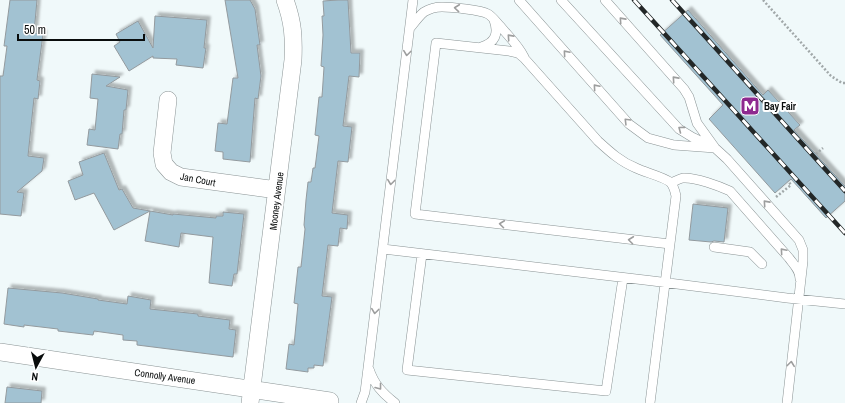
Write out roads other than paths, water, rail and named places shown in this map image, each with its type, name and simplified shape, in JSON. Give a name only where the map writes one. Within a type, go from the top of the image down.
[{"type":"street","name":"Mooney Avenue","points":[[251,396],[293,60],[294,41],[292,22],[285,0]]},
{"type":"street","name":"Jan Court","points":[[168,100],[162,153],[164,164],[171,172],[180,178],[277,190]]},
{"type":"street","name":"Connolly Avenue","points":[[0,352],[251,396],[330,401]]},
{"type":"lane","points":[[361,403],[365,392],[409,29],[414,0]]},
{"type":"lane","points":[[519,0],[629,124],[648,138],[674,145],[715,148]]},
{"type":"lane","points":[[561,0],[679,129],[715,148]]},
{"type":"lane","points":[[605,0],[684,89],[689,97],[698,123],[715,148],[727,159],[799,240],[803,250],[803,261],[787,403]]},
{"type":"lane","points":[[409,29],[424,12],[441,6],[478,10],[487,13],[493,19],[515,43],[524,58]]},
{"type":"lane","points":[[480,48],[493,40],[496,34],[496,26],[493,19]]},
{"type":"lane","points":[[650,403],[665,283],[670,244],[676,196],[675,189],[671,182],[622,162],[610,153],[518,53],[436,43],[415,214],[670,244]]},
{"type":"lane","points":[[671,182],[682,178],[689,178],[730,191],[796,267],[800,274],[801,284]]},
{"type":"lane","points":[[714,247],[750,252],[762,264]]},
{"type":"lane","points":[[383,249],[799,300],[845,304]]},
{"type":"lane","points":[[422,254],[407,370],[606,391],[624,278]]},
{"type":"lane","points":[[368,368],[378,388],[395,403]]},
{"type":"railway","points":[[634,0],[845,233]]},
{"type":"railway","points":[[672,0],[845,191]]},
{"type":"place","name":"Bay Fair","points":[[750,106]]}]
